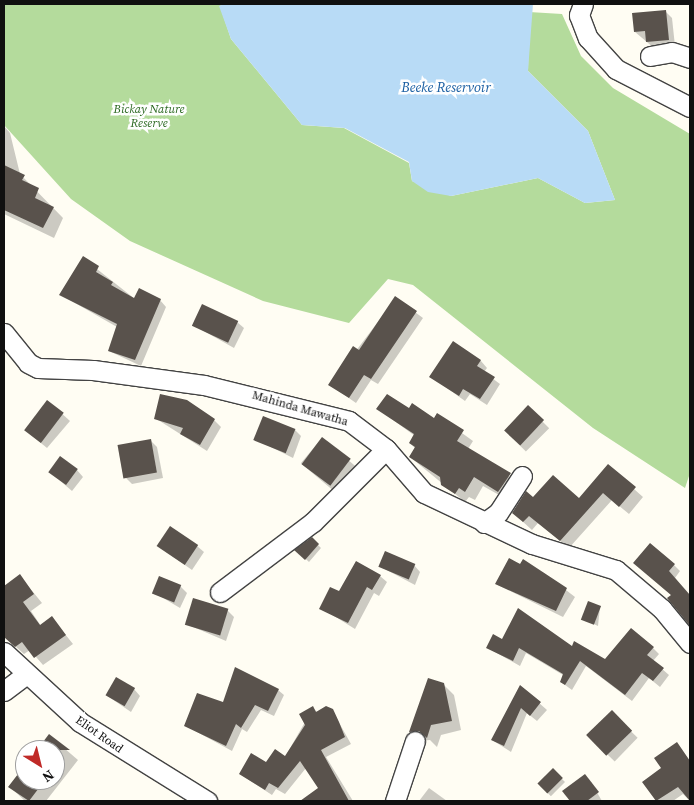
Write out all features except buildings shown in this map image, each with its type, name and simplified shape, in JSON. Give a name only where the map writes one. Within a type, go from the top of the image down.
[{"type":"street","points":[[583,4],[580,15],[588,38],[616,69],[690,107]]},
{"type":"street","points":[[650,56],[672,52],[690,58]]},
{"type":"street","name":"Mahinda Mawatha","points":[[4,333],[28,363],[38,368],[93,370],[264,398],[350,421],[386,448],[424,493],[484,523],[616,570],[662,609],[690,643]]},
{"type":"street","points":[[220,592],[313,522],[386,448]]},
{"type":"street","points":[[484,523],[498,513],[522,476]]},
{"type":"street","name":"Eliot Road","points":[[4,652],[24,676],[80,722],[207,801]]},
{"type":"street","points":[[4,691],[24,676]]},
{"type":"street","points":[[395,801],[415,741]]},
{"type":"green space","name":"Bickay Nature Reserve","points":[[4,4],[224,4],[220,6],[231,39],[302,125],[344,128],[409,163],[412,181],[451,196],[538,178],[585,203],[615,200],[588,131],[528,71],[529,12],[562,14],[581,56],[613,88],[690,134],[690,473],[685,488],[593,428],[413,285],[388,279],[349,323],[263,301],[130,241],[71,199],[4,125]]},
{"type":"water","name":"Beeke Reservoir","points":[[224,4],[533,4],[528,71],[588,131],[615,200],[585,203],[538,178],[451,196],[428,192],[412,181],[409,162],[345,128],[302,125],[231,39],[219,6]]}]
